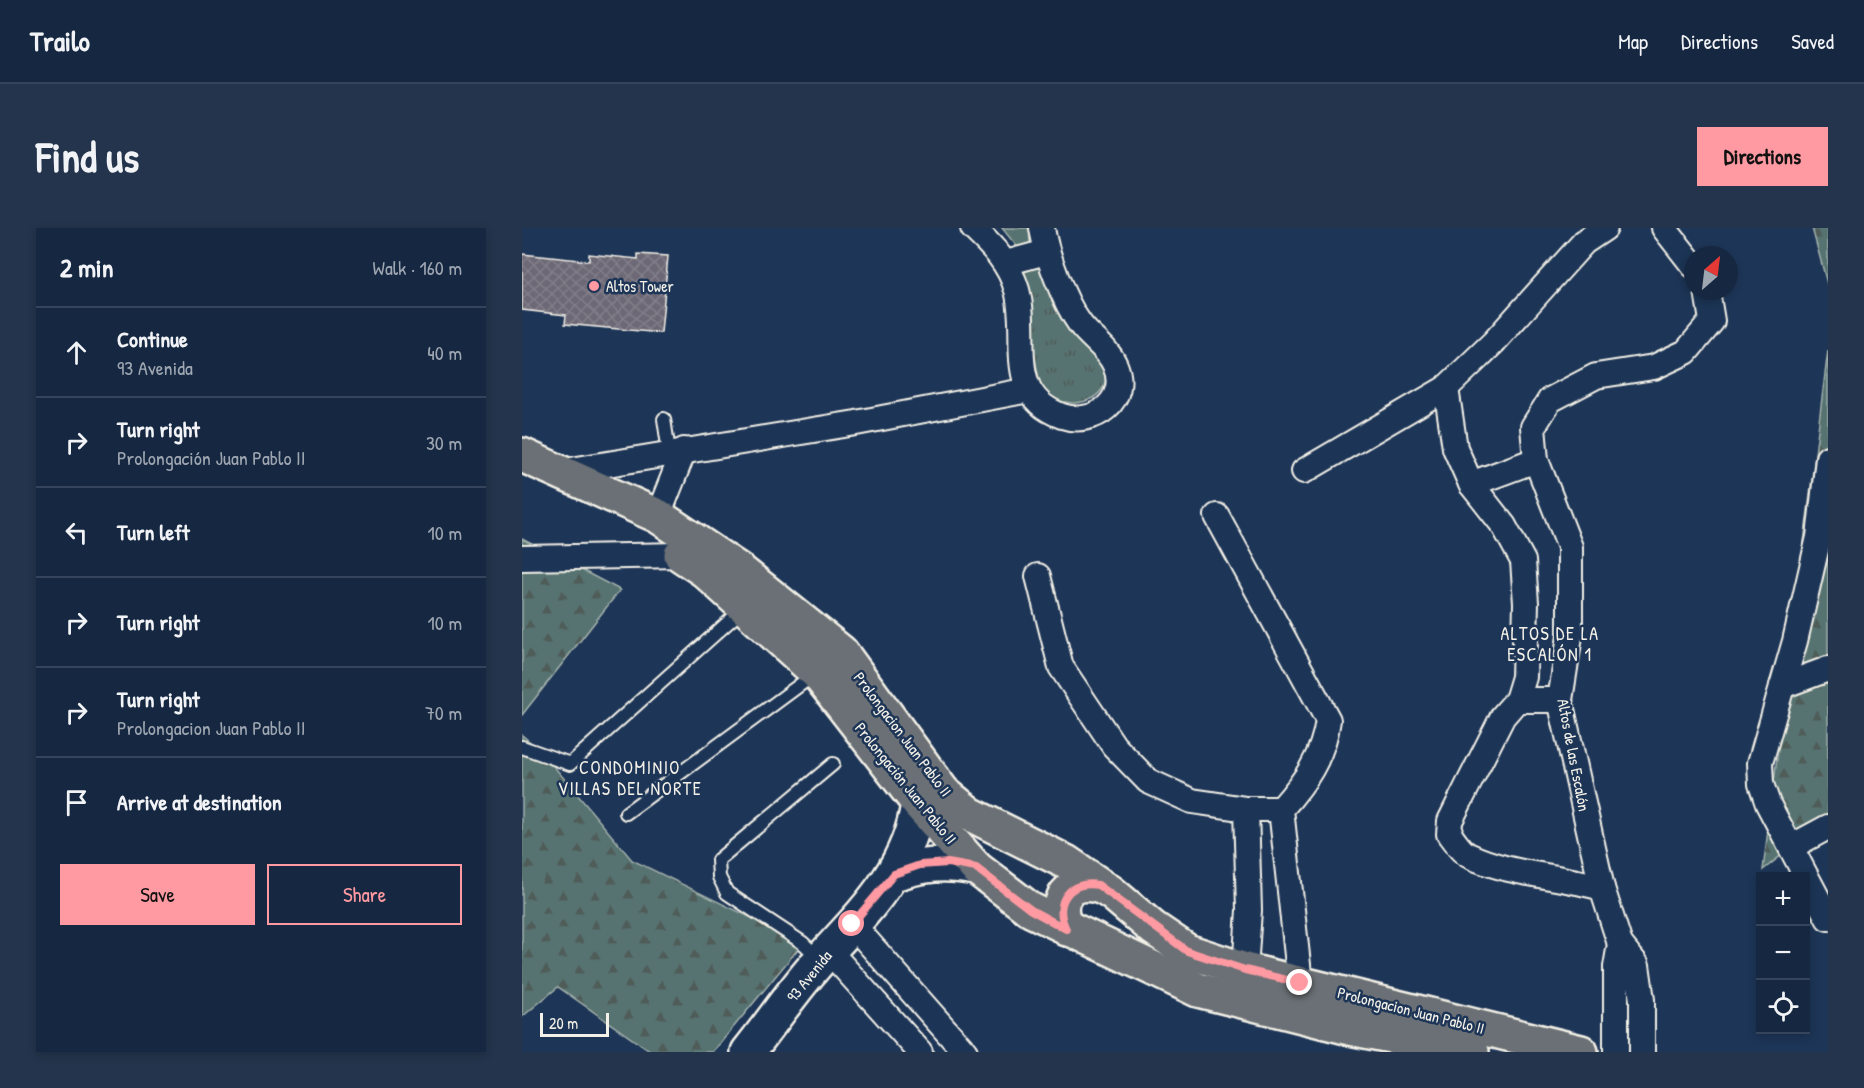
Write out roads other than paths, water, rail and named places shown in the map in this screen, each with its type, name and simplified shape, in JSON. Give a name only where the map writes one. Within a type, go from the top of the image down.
[{"type":"main road","name":"Prolongacion Juan Pablo II","points":[[522,455],[658,516],[740,570],[841,652],[943,792],[970,814],[1066,862],[1113,894],[1153,928],[1187,951],[1245,970],[1581,1052]]},
{"type":"main road","name":"Prolongación Juan Pablo II","points":[[522,473],[648,534],[682,555],[745,607],[818,673],[918,803],[976,868],[1031,910],[1182,984],[1232,1001],[1472,1052]]},
{"type":"main road","points":[[1066,929],[1061,918],[1061,906],[1065,895],[1074,886],[1086,883],[1098,885],[1113,894]]},
{"type":"street","points":[[973,228],[1006,263],[1017,291],[1022,322],[1020,350],[1032,397],[1046,410],[1074,420],[1103,412],[1116,399],[1120,382],[1108,353],[1081,325],[1071,309],[1046,252],[1042,228]]},
{"type":"street","points":[[1304,471],[1446,388],[1494,342],[1584,243],[1605,228]]},
{"type":"street","points":[[1664,228],[1684,254]]},
{"type":"street","points":[[1006,263],[1046,252]]},
{"type":"street","name":"Altos de las Escalón","points":[[1642,1052],[1641,986],[1637,965],[1620,944],[1602,888],[1560,700],[1570,636],[1570,547],[1536,460],[1533,427],[1550,400],[1596,376],[1654,367],[1686,352],[1712,321],[1708,300]]},
{"type":"street","points":[[1446,388],[1455,448],[1471,484],[1504,526],[1524,561],[1525,658],[1524,677],[1517,700],[1503,716],[1450,821],[1449,834],[1465,854],[1522,873],[1568,878],[1602,888]]},
{"type":"street","points":[[559,472],[856,423],[1029,390]]},
{"type":"street","points":[[658,516],[677,451]]},
{"type":"street","points":[[1828,458],[1819,537],[1782,686],[1760,763],[1761,784],[1768,804],[1828,918]]},
{"type":"street","points":[[1471,484],[1536,460]]},
{"type":"street","points":[[1217,516],[1328,720],[1325,743],[1307,778],[1281,809],[1300,983]]},
{"type":"street","points":[[522,558],[682,555]]},
{"type":"street","points":[[1038,576],[1062,667],[1114,746],[1148,781],[1192,801],[1246,808],[1281,809]]},
{"type":"street","points":[[1782,686],[1828,669]]},
{"type":"street","points":[[1517,700],[1560,700]]},
{"type":"street","name":"93 Avenida","points":[[748,1052],[825,955],[894,874],[915,828],[918,803]]},
{"type":"street","points":[[1245,970],[1249,910],[1246,808]]},
{"type":"street","points":[[1791,848],[1828,827]]},
{"type":"street","points":[[894,874],[920,865],[948,863],[976,868]]},
{"type":"street","points":[[852,924],[964,1052]]},
{"type":"street","name":"Altos de las Escalón","points":[[1616,1052],[1616,967],[1620,944]]},
{"type":"street","points":[[825,955],[920,1052]]},
{"type":"lane","points":[[664,419],[677,451]]},
{"type":"lane","points":[[522,747],[570,764],[745,607]]},
{"type":"lane","points":[[626,813],[818,673]]},
{"type":"lane","points":[[825,955],[727,893],[719,877],[718,860],[833,764]]},
{"type":"place","name":"Altos Tower","points":[[594,286]]},
{"type":"district","name":"ALTOS DE LA ESCALÓN 1","points":[[1550,643]]},
{"type":"district","name":"CONDOMINIO VILLAS DEL NORTE","points":[[630,777]]}]
